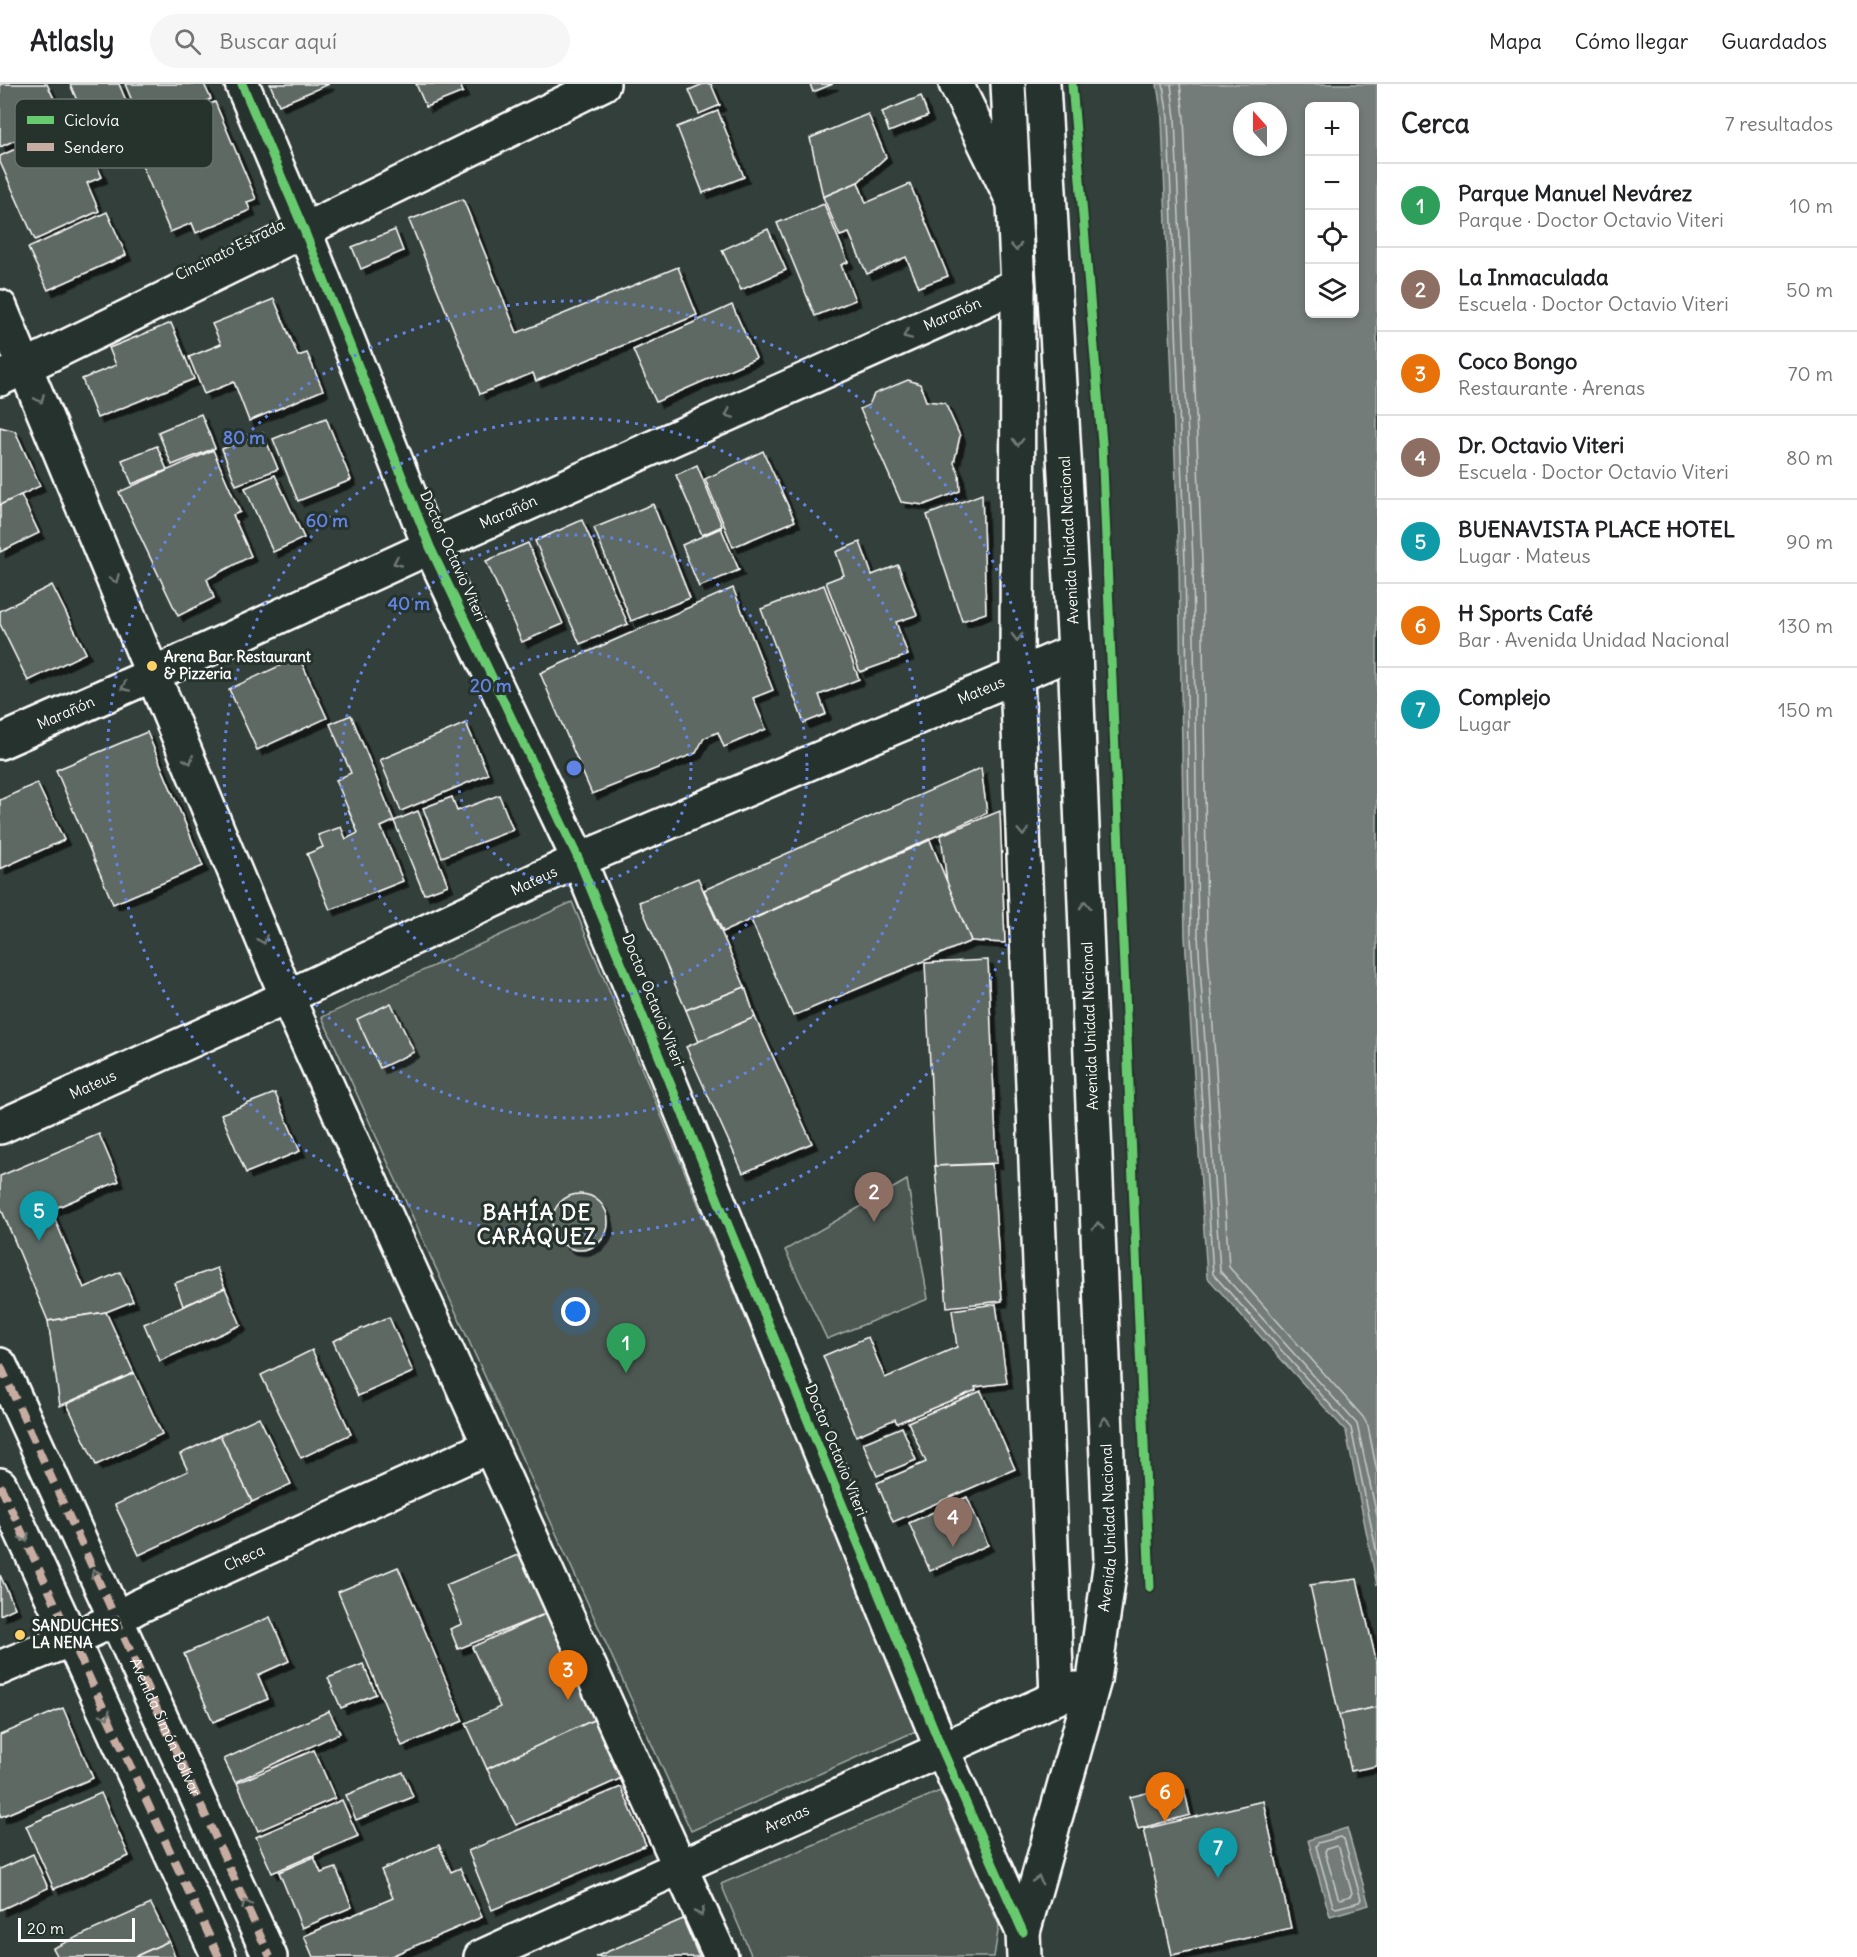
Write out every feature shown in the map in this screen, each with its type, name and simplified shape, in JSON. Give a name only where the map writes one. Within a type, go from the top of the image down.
[{"type":"street","name":"Doctor Octavio Viteri","points":[[242,84],[304,230],[430,547],[579,860],[1024,1945]]},
{"type":"street","name":"Cincinato Estrada","points":[[13,373],[603,84]]},
{"type":"street","points":[[956,84],[1013,201]]},
{"type":"street","points":[[1008,84],[1018,285],[1017,677],[1057,1697]]},
{"type":"street","name":"Avenida Unidad Nacional","points":[[1024,1945],[1094,1680],[1111,1560],[1076,651],[1043,84]]},
{"type":"street","name":"Marañón","points":[[0,742],[1018,285]]},
{"type":"street","points":[[0,307],[13,373],[154,674],[287,997],[721,1957]]},
{"type":"street","name":"Mateus","points":[[0,1127],[287,997],[579,860],[1076,651]]},
{"type":"street","name":"Avenida Simón Bolívar","points":[[0,1365],[270,1957]]},
{"type":"street","name":"Checa","points":[[0,1668],[72,1640],[137,1607],[490,1446]]},
{"type":"street","points":[[0,1485],[219,1957]]},
{"type":"street","name":"Arenas","points":[[481,1957],[1094,1680]]},
{"type":"shaded area","points":[[572,902],[918,1730],[691,1831],[322,1017]]},
{"type":"shaded area","points":[[907,1180],[928,1299],[827,1339],[785,1250]]},
{"type":"shaded area","points":[[940,1791],[999,1925],[994,1957],[752,1957],[721,1884]]},
{"type":"water","points":[[1157,84],[1377,84],[1377,1585],[1346,1431],[1207,1277],[1185,937],[1179,562],[1162,118]]},
{"type":"water","points":[[1347,1828],[1369,1905],[1330,1916],[1308,1840]]},
{"type":"building","points":[[0,84],[47,84],[54,99],[15,99],[15,140],[0,147]]},
{"type":"building","points":[[70,84],[119,84],[125,99],[76,99]]},
{"type":"building","points":[[125,84],[204,84],[211,99],[131,99]]},
{"type":"building","points":[[270,84],[329,84],[279,105]]},
{"type":"building","points":[[416,84],[460,84],[463,92],[426,107]]},
{"type":"building","points":[[703,84],[711,84],[720,105],[699,114],[689,90]]},
{"type":"building","points":[[810,84],[833,84],[813,92]]},
{"type":"building","points":[[921,96],[928,116],[889,132],[882,112]]},
{"type":"building","points":[[215,102],[256,199],[247,202],[250,210],[196,233],[192,223],[170,232],[143,168],[213,168],[213,103]]},
{"type":"building","points":[[718,111],[744,177],[703,193],[677,127]]},
{"type":"building","points":[[868,114],[886,157],[858,182],[823,197],[810,138]]},
{"type":"building","points":[[15,149],[15,168],[98,168],[102,177],[87,183],[99,211],[35,240],[0,162],[0,156]]},
{"type":"building","points":[[858,182],[866,203],[910,184],[948,276],[919,287],[906,257],[867,274],[849,233],[840,236],[823,197]]},
{"type":"building","points":[[463,199],[517,333],[678,267],[697,315],[536,381],[533,373],[480,394],[409,220]]},
{"type":"building","points":[[824,204],[848,262],[841,265],[855,300],[815,316],[777,223]]},
{"type":"building","points":[[107,212],[126,255],[48,290],[28,248]]},
{"type":"building","points":[[768,229],[786,270],[741,290],[722,250]]},
{"type":"building","points":[[395,230],[403,251],[361,269],[352,247]]},
{"type":"building","points":[[274,299],[298,356],[307,353],[323,390],[249,421],[234,382],[204,394],[189,357],[221,344],[212,324]]},
{"type":"building","points":[[732,305],[756,358],[656,402],[633,350]]},
{"type":"building","points":[[171,323],[194,379],[97,418],[82,379],[116,365],[109,348]]},
{"type":"building","points":[[908,380],[920,384],[926,401],[945,403],[960,436],[954,463],[959,474],[960,491],[924,505],[901,502],[860,409],[869,405],[874,394]]},
{"type":"building","points":[[201,414],[215,448],[172,465],[158,432]]},
{"type":"building","points":[[326,418],[351,480],[298,501],[273,439]]},
{"type":"building","points":[[0,427],[15,431],[40,486],[0,505]]},
{"type":"building","points":[[263,433],[278,469],[236,485],[222,449]]},
{"type":"building","points":[[157,446],[167,470],[132,484],[122,460]]},
{"type":"building","points":[[213,450],[240,512],[233,515],[251,556],[207,579],[214,598],[178,616],[119,492]]},
{"type":"building","points":[[763,451],[795,521],[733,547],[705,479]]},
{"type":"building","points":[[697,465],[722,526],[702,535],[676,475]]},
{"type":"building","points":[[275,475],[304,538],[273,552],[245,488]]},
{"type":"building","points":[[982,494],[986,613],[962,621],[927,515]]},
{"type":"building","points":[[21,495],[39,533],[0,552],[0,505]]},
{"type":"building","points":[[653,504],[690,598],[631,621],[594,528]]},
{"type":"building","points":[[582,520],[628,624],[580,644],[535,541]]},
{"type":"building","points":[[721,528],[739,570],[699,587],[682,545]]},
{"type":"building","points":[[860,542],[872,575],[898,565],[917,615],[896,622],[908,655],[860,672],[826,582],[844,575],[836,552]]},
{"type":"building","points":[[528,543],[563,624],[522,642],[486,561]]},
{"type":"building","points":[[52,585],[86,653],[28,681],[0,624],[0,611]]},
{"type":"building","points":[[824,585],[859,679],[819,695],[826,714],[804,723],[761,609]]},
{"type":"building","points":[[733,588],[773,690],[753,698],[766,729],[724,747],[718,732],[704,738],[696,753],[592,794],[540,673]]},
{"type":"building","points":[[299,657],[327,718],[257,750],[229,689]]},
{"type":"building","points":[[351,715],[394,821],[381,827],[403,881],[330,910],[307,854],[323,847],[318,835],[341,827],[346,839],[358,833],[336,780],[351,773],[330,724]]},
{"type":"building","points":[[466,723],[488,774],[401,811],[380,760]]},
{"type":"building","points":[[147,732],[203,866],[113,904],[56,770]]},
{"type":"building","points":[[981,768],[987,813],[723,932],[704,890]]},
{"type":"building","points":[[37,783],[64,840],[0,869],[0,800]]},
{"type":"building","points":[[499,795],[513,830],[442,857],[423,808],[452,797],[457,811]]},
{"type":"building","points":[[418,811],[448,885],[424,894],[394,821]]},
{"type":"building","points":[[1000,811],[1005,943],[971,941],[947,883],[941,835]]},
{"type":"building","points":[[930,840],[971,941],[793,1016],[751,920]]},
{"type":"building","points":[[698,878],[745,987],[686,1010],[639,902]]},
{"type":"building","points":[[988,960],[997,1163],[935,1166],[925,963]]},
{"type":"building","points":[[745,987],[755,1017],[699,1042],[686,1010]]},
{"type":"building","points":[[391,1003],[414,1052],[380,1068],[357,1019]]},
{"type":"building","points":[[755,1017],[812,1143],[743,1173],[686,1047]]},
{"type":"building","points":[[275,1093],[300,1151],[246,1173],[221,1114]]},
{"type":"building","points":[[99,1134],[119,1181],[51,1210],[84,1288],[120,1272],[133,1301],[106,1312],[48,1321],[0,1206],[0,1176]]},
{"type":"building","points":[[992,1164],[1002,1301],[947,1307],[935,1166]]},
{"type":"building","points":[[580,1194],[591,1196],[600,1202],[606,1211],[608,1222],[606,1233],[600,1242],[591,1248],[580,1250],[569,1248],[560,1242],[554,1233],[552,1222],[554,1211],[560,1202],[569,1196]]},
{"type":"building","points":[[217,1268],[225,1288],[183,1306],[175,1283]]},
{"type":"building","points":[[225,1288],[241,1325],[160,1361],[144,1324]]},
{"type":"building","points":[[996,1304],[1007,1383],[975,1387],[976,1390],[897,1423],[895,1419],[856,1436],[823,1356],[868,1337],[885,1378],[957,1347],[952,1310]]},
{"type":"building","points":[[106,1312],[134,1373],[60,1406],[48,1321]]},
{"type":"building","points":[[389,1317],[413,1372],[358,1396],[333,1341]]},
{"type":"building","points":[[312,1350],[351,1434],[301,1458],[261,1375]]},
{"type":"building","points":[[134,1373],[162,1434],[96,1465],[67,1404]]},
{"type":"building","points":[[981,1391],[1015,1469],[893,1522],[877,1483],[926,1462],[908,1422]]},
{"type":"building","points":[[259,1417],[291,1484],[252,1502],[220,1435]]},
{"type":"building","points":[[902,1427],[916,1460],[877,1476],[863,1443]]},
{"type":"building","points":[[220,1435],[252,1502],[139,1555],[115,1505],[188,1471],[180,1454]]},
{"type":"building","points":[[967,1497],[988,1545],[930,1571],[909,1523]]},
{"type":"building","points":[[527,1551],[552,1611],[458,1649],[450,1629],[462,1624],[446,1585]]},
{"type":"building","points":[[398,1567],[463,1721],[402,1746],[338,1592]]},
{"type":"building","points":[[0,1575],[15,1608],[0,1615]]},
{"type":"building","points":[[1357,1579],[1377,1664],[1377,1707],[1339,1715],[1310,1585]]},
{"type":"building","points":[[552,1611],[600,1717],[487,1769],[466,1723],[500,1707],[472,1647]]},
{"type":"building","points":[[270,1617],[289,1661],[258,1675],[268,1699],[213,1722],[184,1654]]},
{"type":"building","points":[[363,1664],[376,1694],[341,1708],[328,1678]]},
{"type":"building","points":[[1377,1707],[1377,1766],[1351,1771],[1339,1715]]},
{"type":"building","points":[[63,1708],[93,1778],[0,1817],[0,1735]]},
{"type":"building","points":[[329,1711],[340,1733],[235,1782],[224,1759]]},
{"type":"building","points":[[600,1717],[624,1777],[516,1825],[487,1769]]},
{"type":"building","points":[[314,1750],[335,1798],[258,1831],[237,1783]]},
{"type":"building","points":[[403,1772],[413,1797],[356,1820],[346,1795]]},
{"type":"building","points":[[1183,1784],[1190,1815],[1138,1829],[1130,1797]]},
{"type":"building","points":[[621,1787],[646,1845],[492,1910],[468,1851]]},
{"type":"building","points":[[101,1793],[129,1856],[54,1889],[26,1826]]},
{"type":"building","points":[[342,1800],[358,1836],[272,1873],[256,1837]]},
{"type":"building","points":[[1263,1801],[1291,1928],[1172,1955],[1144,1829]]},
{"type":"building","points":[[439,1845],[451,1872],[460,1868],[482,1917],[389,1957],[313,1957],[304,1936],[393,1898],[381,1870]]},
{"type":"building","points":[[33,1854],[48,1888],[0,1910],[0,1869]]},
{"type":"building","points":[[314,1857],[321,1873],[336,1868],[352,1907],[302,1928],[279,1872]]},
{"type":"building","points":[[151,1904],[169,1941],[134,1957],[58,1957],[53,1948]]},
{"type":"building","points":[[683,1919],[699,1957],[595,1957]]},
{"type":"building","points":[[169,1941],[175,1957],[134,1957]]},
{"type":"marked path","points":[[0,1365],[270,1957]]},
{"type":"marked path","points":[[0,1485],[219,1957]]},
{"type":"cycle path","points":[[242,84],[304,230],[430,547],[579,860],[942,1749],[1023,1932]]},
{"type":"cycle path","points":[[1072,84],[1102,443],[1150,1587]]},
{"type":"place","name":"Arena Bar Restaurant & Pizzeria","points":[[152,666]]},
{"type":"place","name":"La Inmaculada","points":[[874,1222]]},
{"type":"place","name":"BUENAVISTA PLACE HOTEL","points":[[39,1241]]},
{"type":"place","name":"Parque Manuel Nevárez","points":[[626,1373]]},
{"type":"place","name":"Dr. Octavio Viteri","points":[[953,1547]]},
{"type":"place","name":"SANDUCHES LA NENA","points":[[20,1635]]},
{"type":"place","name":"Coco Bongo","points":[[568,1700]]},
{"type":"place","name":"H Sports Café","points":[[1165,1822]]},
{"type":"place","name":"Complejo","points":[[1218,1878]]},
{"type":"district","name":"BAHÍA DE CARÁQUEZ","points":[[537,1225]]}]
